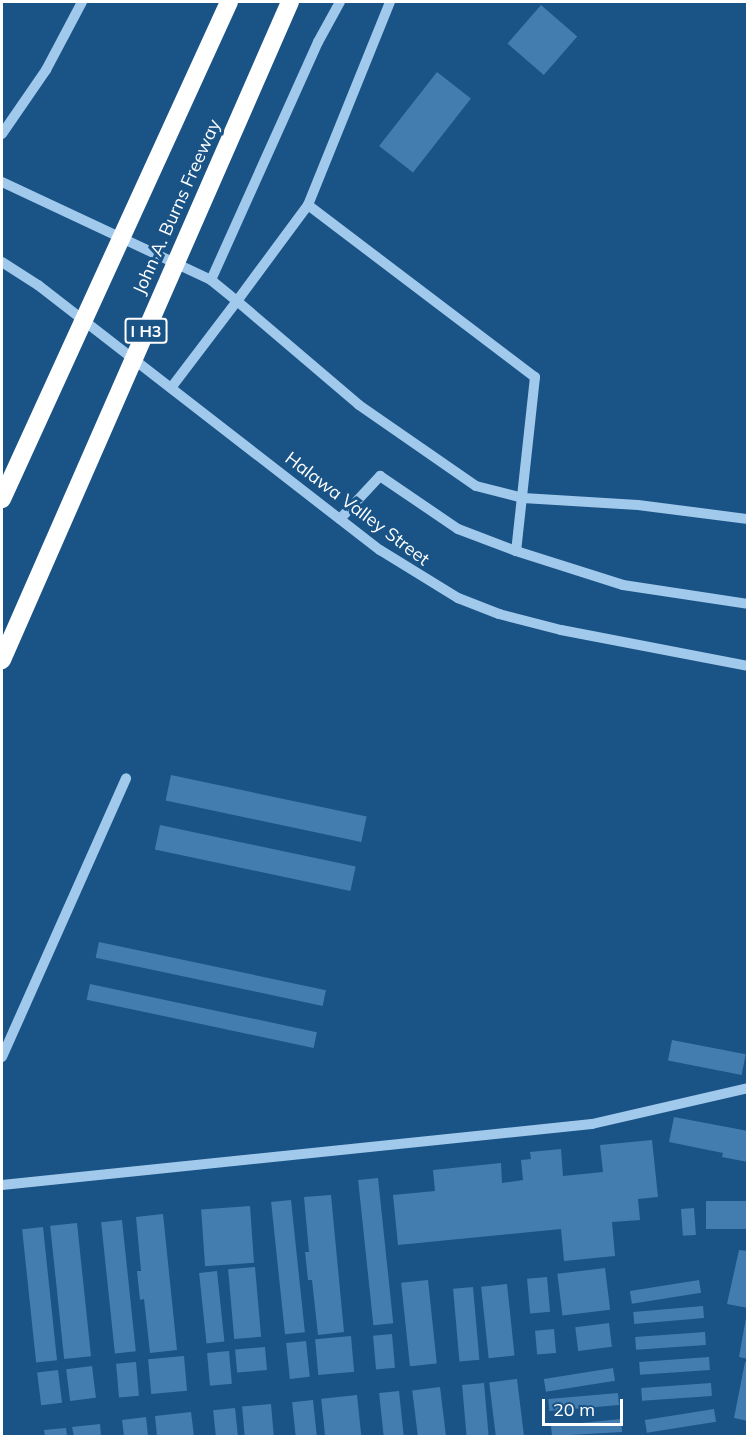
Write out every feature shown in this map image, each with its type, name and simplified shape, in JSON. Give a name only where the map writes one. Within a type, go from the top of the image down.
[{"type":"highway","name":"John A. Burns Freeway","points":[[2,499],[230,2]]},
{"type":"highway","name":"John A. Burns Freeway","points":[[2,660],[290,2]]},
{"type":"street","points":[[2,134],[46,70],[82,2]]},
{"type":"street","points":[[211,280],[318,42],[340,2]]},
{"type":"street","points":[[171,388],[308,205],[390,2]]},
{"type":"street","points":[[2,182],[211,280],[359,405],[476,486],[522,498],[638,505],[747,519]]},
{"type":"street","points":[[308,205],[535,377],[516,551]]},
{"type":"street","name":"Halawa Valley Street","points":[[2,262],[38,285],[340,519],[421,577],[458,598],[500,614],[561,630],[747,666]]},
{"type":"street","points":[[340,519],[380,476],[458,529],[516,551],[623,585],[747,604]]},
{"type":"street","points":[[2,1056],[126,778]]},
{"type":"street","points":[[2,1185],[592,1124],[747,1088]]},
{"type":"building","points":[[541,5],[577,36],[544,75],[508,43]]},
{"type":"building","points":[[437,72],[471,98],[413,173],[379,146]]},
{"type":"building","points":[[171,775],[367,817],[361,842],[166,800]]},
{"type":"building","points":[[160,825],[356,867],[350,891],[155,849]]},
{"type":"building","points":[[99,942],[326,990],[323,1006],[96,958]]},
{"type":"building","points":[[90,984],[317,1032],[314,1048],[87,1000]]},
{"type":"building","points":[[672,1040],[746,1054],[742,1075],[668,1061]]},
{"type":"building","points":[[674,1117],[748,1131],[748,1162],[722,1157],[723,1153],[669,1142]]},
{"type":"building","points":[[652,1140],[658,1197],[638,1199],[640,1220],[612,1222],[615,1256],[564,1261],[561,1229],[398,1245],[393,1195],[435,1191],[433,1170],[501,1163],[502,1183],[523,1180],[521,1160],[531,1159],[530,1152],[561,1149],[563,1176],[603,1172],[600,1145]]},
{"type":"building","points":[[378,1178],[393,1323],[373,1325],[358,1180]]},
{"type":"building","points":[[331,1195],[344,1332],[318,1335],[312,1280],[308,1280],[305,1252],[309,1252],[304,1197]]},
{"type":"building","points":[[291,1200],[305,1332],[285,1334],[271,1202]]},
{"type":"building","points":[[706,1201],[748,1201],[748,1229],[706,1229]]},
{"type":"building","points":[[250,1206],[254,1263],[205,1266],[201,1209]]},
{"type":"building","points":[[694,1208],[696,1235],[683,1236],[681,1209]]},
{"type":"building","points":[[163,1214],[177,1350],[150,1353],[144,1299],[140,1300],[137,1271],[141,1271],[136,1217]]},
{"type":"building","points":[[122,1220],[136,1351],[115,1353],[101,1222]]},
{"type":"building","points":[[77,1223],[91,1356],[64,1359],[50,1226]]},
{"type":"building","points":[[43,1227],[57,1360],[36,1362],[22,1229]]},
{"type":"building","points":[[739,1250],[748,1251],[748,1308],[727,1304]]},
{"type":"building","points":[[255,1267],[261,1337],[234,1339],[228,1269]]},
{"type":"building","points":[[605,1268],[610,1310],[562,1316],[557,1274]]},
{"type":"building","points":[[217,1271],[224,1342],[207,1343],[199,1273]]},
{"type":"building","points":[[547,1277],[550,1312],[530,1314],[527,1279]]},
{"type":"building","points":[[428,1280],[437,1364],[410,1366],[401,1283]]},
{"type":"building","points":[[699,1280],[701,1293],[632,1304],[630,1291]]},
{"type":"building","points":[[507,1284],[515,1356],[489,1358],[481,1287]]},
{"type":"building","points":[[473,1287],[479,1360],[459,1361],[453,1289]]},
{"type":"building","points":[[703,1306],[704,1318],[634,1324],[633,1312]]},
{"type":"building","points":[[746,1318],[748,1318],[748,1359],[739,1357]]},
{"type":"building","points":[[609,1323],[612,1347],[578,1351],[575,1327]]},
{"type":"building","points":[[554,1329],[556,1353],[537,1355],[535,1331]]},
{"type":"building","points":[[705,1332],[706,1345],[636,1350],[635,1337]]},
{"type":"building","points":[[392,1334],[395,1368],[376,1370],[373,1336]]},
{"type":"building","points":[[351,1336],[354,1372],[318,1375],[315,1339]]},
{"type":"building","points":[[306,1341],[310,1377],[290,1379],[286,1343]]},
{"type":"building","points":[[265,1347],[267,1370],[237,1373],[235,1350]]},
{"type":"building","points":[[229,1351],[232,1384],[210,1386],[207,1353]]},
{"type":"building","points":[[184,1356],[187,1391],[151,1394],[148,1359]]},
{"type":"building","points":[[709,1357],[710,1370],[640,1375],[639,1362]]},
{"type":"building","points":[[136,1362],[139,1396],[119,1398],[116,1364]]},
{"type":"building","points":[[745,1362],[748,1363],[748,1421],[734,1418]]},
{"type":"building","points":[[92,1366],[96,1398],[70,1401],[66,1369]]},
{"type":"building","points":[[613,1368],[615,1381],[546,1392],[544,1379]]},
{"type":"building","points":[[58,1370],[62,1403],[41,1405],[37,1373]]},
{"type":"building","points":[[517,1379],[524,1436],[496,1436],[489,1382]]},
{"type":"building","points":[[484,1383],[489,1436],[467,1436],[462,1385]]},
{"type":"building","points":[[711,1383],[712,1396],[642,1401],[641,1388]]},
{"type":"building","points":[[440,1387],[446,1436],[418,1436],[412,1390]]},
{"type":"building","points":[[399,1391],[404,1436],[384,1436],[379,1393]]},
{"type":"building","points":[[618,1393],[619,1405],[549,1411],[548,1399]]},
{"type":"building","points":[[357,1395],[361,1436],[325,1436],[321,1399]]},
{"type":"building","points":[[313,1400],[317,1436],[296,1436],[292,1402]]},
{"type":"building","points":[[271,1404],[274,1436],[245,1436],[242,1407]]},
{"type":"building","points":[[235,1408],[238,1436],[216,1436],[213,1410]]},
{"type":"building","points":[[714,1409],[716,1422],[647,1433],[645,1420]]},
{"type":"building","points":[[191,1412],[194,1436],[157,1436],[155,1416]]},
{"type":"building","points":[[146,1417],[148,1436],[124,1436],[122,1420]]},
{"type":"building","points":[[621,1419],[622,1432],[552,1436],[551,1426]]},
{"type":"building","points":[[100,1424],[101,1436],[74,1436],[72,1427]]},
{"type":"building","points":[[66,1428],[67,1436],[45,1436],[44,1430]]}]
